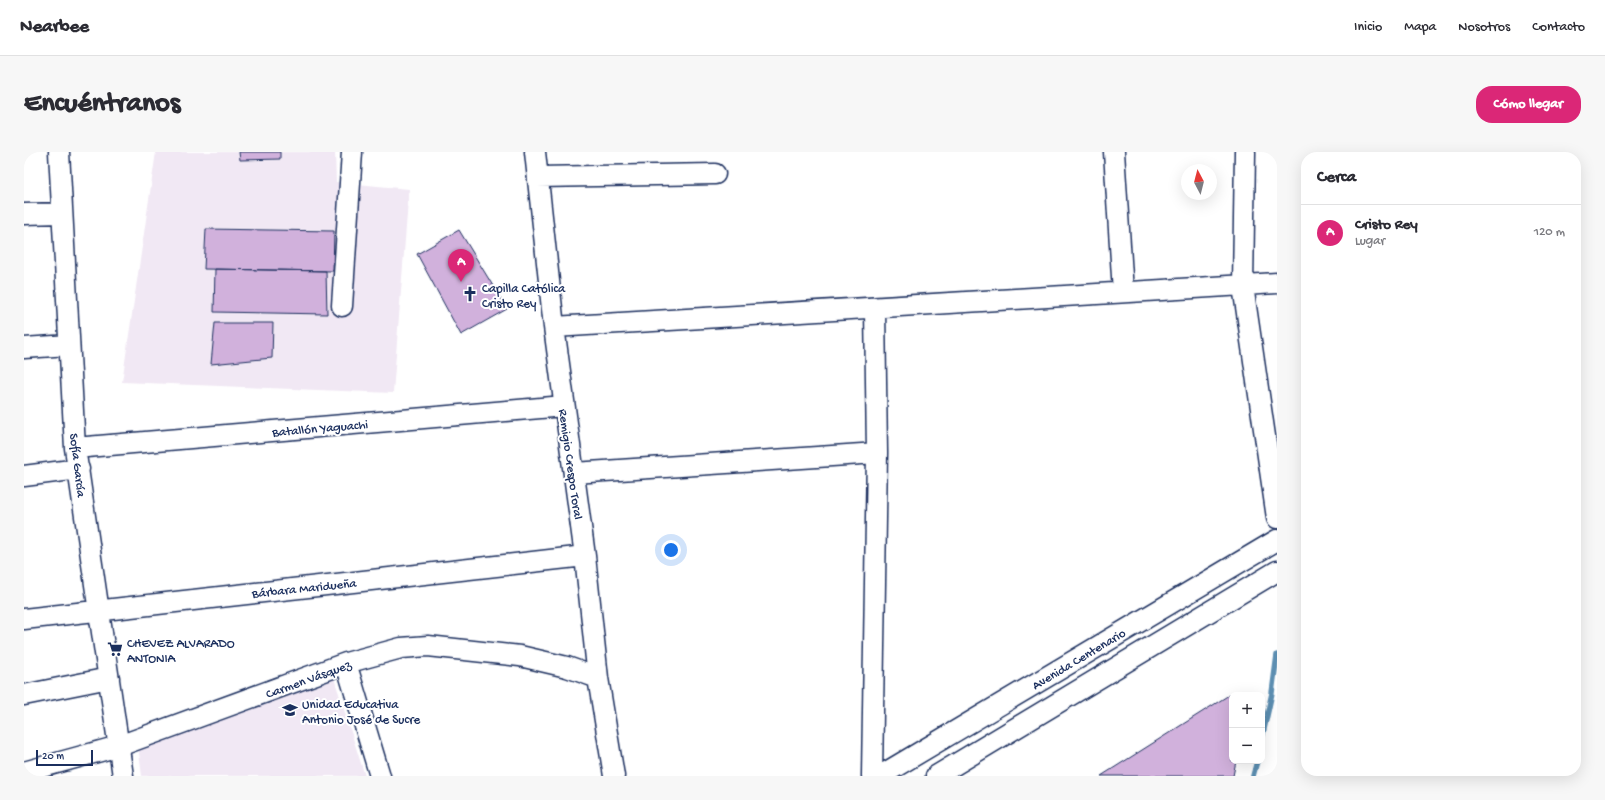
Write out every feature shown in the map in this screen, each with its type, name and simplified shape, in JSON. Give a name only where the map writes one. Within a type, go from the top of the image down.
[{"type":"street","name":"Sofía García","points":[[59,152],[75,448],[123,776]]},
{"type":"street","points":[[342,306],[352,152]]},
{"type":"street","name":"Remigio Crespo Toral","points":[[535,152],[554,327],[585,556],[598,678],[614,776]]},
{"type":"street","points":[[1114,152],[1123,292]]},
{"type":"street","points":[[1245,152],[1243,286],[1277,518]]},
{"type":"street","points":[[538,177],[715,174]]},
{"type":"street","points":[[24,214],[62,213]]},
{"type":"street","points":[[554,327],[1277,284]]},
{"type":"street","points":[[872,776],[877,453],[875,309]]},
{"type":"street","points":[[24,348],[69,344]]},
{"type":"street","name":"Batallón Yaguachi","points":[[75,448],[564,406]]},
{"type":"street","points":[[574,473],[877,453]]},
{"type":"street","points":[[24,476],[79,469]]},
{"type":"street","name":"Avenida Centenario","points":[[880,776],[1277,540]]},
{"type":"street","name":"Bárbara Maridueña","points":[[24,619],[585,556]]},
{"type":"street","points":[[936,776],[1277,571]]},
{"type":"street","name":"Carmen Vásquez","points":[[24,772],[119,746],[346,663],[401,648],[428,646],[520,656],[567,668],[598,678]]},
{"type":"street","points":[[346,663],[380,776]]},
{"type":"street","points":[[24,695],[109,678]]},
{"type":"shaded area","points":[[156,152],[335,152],[336,182],[409,189],[393,393],[122,382]]},
{"type":"shaded area","name":"Unidad Educativa Antonio José de Sucre","points":[[333,675],[365,776],[142,776],[138,745]]},
{"type":"building","points":[[239,152],[280,152],[280,159],[240,160]]},
{"type":"building","points":[[206,229],[334,231],[333,271],[204,269]]},
{"type":"building","points":[[459,230],[507,309],[461,335],[417,254]]},
{"type":"building","points":[[215,269],[326,271],[327,314],[214,312]]},
{"type":"building","points":[[215,323],[273,323],[272,358],[211,364]]},
{"type":"building","points":[[1229,695],[1229,764],[1235,764],[1233,776],[1101,776]]},
{"type":"waterway","points":[[1264,728],[1272,693],[1277,655]]},
{"type":"waterway","points":[[1253,776],[1256,764]]},
{"type":"place","name":"Cristo Rey","points":[[461,282]]},
{"type":"place","name":"Capilla Católica Cristo Rey","points":[[470,294]]},
{"type":"place","name":"CHEVEZ ALVARADO ANTONIA","points":[[115,649]]},
{"type":"place","name":"Unidad Educativa Antonio José de Sucre","points":[[290,710]]}]
